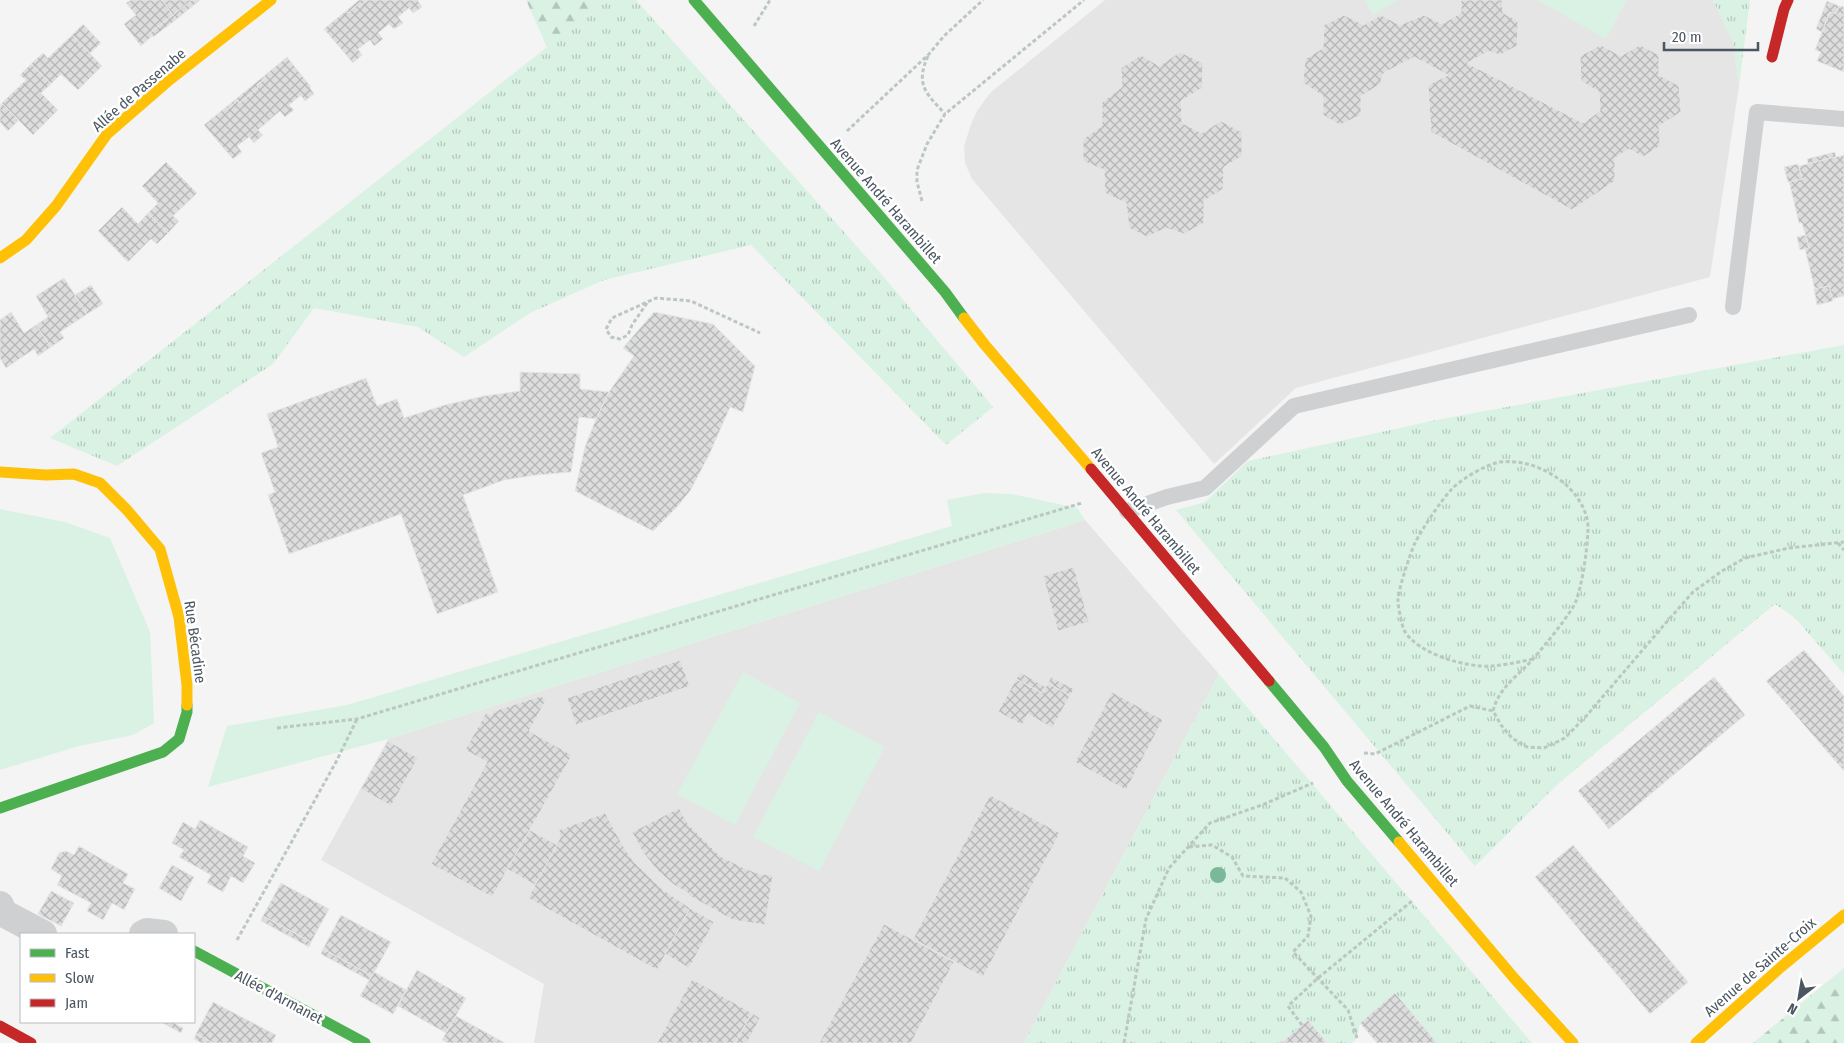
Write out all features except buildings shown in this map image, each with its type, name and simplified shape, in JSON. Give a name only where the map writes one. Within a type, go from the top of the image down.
[{"type":"street","name":"Allée de Passenabe","points":[[0,258],[26,240],[56,206],[107,134],[167,82],[271,0]]},
{"type":"street","name":"Avenue André Harambillet","points":[[694,0],[945,292],[985,345],[1127,511],[1324,747],[1347,781],[1514,978],[1573,1043]]},
{"type":"street","points":[[1772,57],[1788,0]]},
{"type":"street","name":"Rue Bécadine","points":[[0,472],[46,475],[74,474],[100,483],[127,510],[160,549],[178,617],[187,685],[187,712],[180,739],[162,752],[0,808]]},
{"type":"street","points":[[0,905],[3,913],[40,933]]},
{"type":"street","name":"Avenue de Sainte-Croix","points":[[1696,1043],[1844,915]]},
{"type":"street","name":"Allée d'Armanet","points":[[195,951],[365,1043]]},
{"type":"street","points":[[0,1026],[31,1043]]},
{"type":"lane","points":[[1733,307],[1757,112],[1844,119]]},
{"type":"lane","points":[[1127,511],[1167,497],[1206,488],[1294,406],[1689,315]]},
{"type":"path","points":[[824,152],[930,54],[963,18],[983,0]]},
{"type":"path","points":[[922,201],[917,182],[917,170],[927,144],[945,114],[1084,0]]},
{"type":"path","points":[[930,54],[922,71],[925,93],[945,114]]},
{"type":"path","points":[[647,303],[632,325],[628,336],[620,339],[611,337],[606,330],[612,318],[656,298],[691,301],[760,333]]},
{"type":"path","points":[[1532,659],[1490,666],[1465,664],[1440,656],[1419,646],[1404,630],[1398,599],[1414,544],[1452,488],[1473,473],[1498,462],[1523,463],[1542,468],[1568,485],[1582,506],[1588,528],[1582,575],[1576,602],[1550,639],[1532,659],[1508,682],[1496,700],[1493,711],[1501,725],[1512,738],[1527,747],[1544,748],[1565,738],[1694,592],[1722,572],[1745,558],[1789,548],[1844,542]]},
{"type":"path","points":[[277,728],[357,719],[1081,503]]},
{"type":"path","points":[[1838,543],[1844,550]]},
{"type":"path","points":[[1338,767],[1365,752],[1375,754],[1470,706],[1493,711]]},
{"type":"path","points":[[222,966],[336,762],[357,719]]},
{"type":"path","points":[[1124,1043],[1146,919],[1169,868],[1210,823],[1262,806],[1312,785],[1318,780]]},
{"type":"path","points":[[1188,847],[1212,845],[1232,857],[1243,876],[1285,878],[1301,892],[1311,916],[1308,936],[1293,952],[1348,1010],[1357,1038]]},
{"type":"path","points":[[1302,1025],[1288,1006],[1318,978],[1412,901],[1419,898]]},
{"type":"shaded area","points":[[1105,0],[1713,0],[1733,41],[1739,86],[1710,277],[1296,388],[1214,464],[972,179],[965,163],[964,147],[970,127],[977,111],[990,93]]},
{"type":"shaded area","points":[[1085,520],[1219,674],[1024,1043],[534,1043],[544,984],[321,860],[388,739]]},
{"type":"green space","points":[[526,0],[607,0],[547,47]]},
{"type":"green space","points":[[607,0],[636,0],[878,270],[993,407],[946,445],[751,245],[604,280],[530,313],[464,357],[418,327],[314,308],[273,364],[117,466],[50,438]]},
{"type":"green space","points":[[1364,0],[1398,0],[1373,15]]},
{"type":"green space","points":[[1537,0],[1627,0],[1606,39]]},
{"type":"green space","points":[[1713,0],[1750,0],[1739,86],[1733,41]]},
{"type":"green space","points":[[1844,345],[1844,674],[1795,618],[1775,604],[1558,784],[1475,866],[1176,510],[1205,502],[1248,461],[1441,419]]},
{"type":"green space","points":[[984,493],[1011,494],[1077,508],[1085,520],[388,739],[208,787],[227,726],[347,705],[952,526],[947,500]]},
{"type":"green space","points":[[0,509],[65,522],[110,538],[150,632],[154,723],[133,735],[79,746],[0,770]]},
{"type":"green space","points":[[743,672],[800,703],[735,825],[677,794]]},
{"type":"green space","points":[[1219,674],[1532,1043],[1437,1043],[1395,993],[1360,1023],[1357,1038],[1352,1043],[1327,1043],[1308,1020],[1281,1043],[1024,1043]]},
{"type":"green space","points":[[819,712],[885,747],[819,871],[753,837]]},
{"type":"green space","points":[[1844,968],[1844,1043],[1753,1043]]},
{"type":"traffic: fast","points":[[694,0],[945,292],[964,318]]},
{"type":"traffic: fast","points":[[1269,681],[1324,747],[1347,781],[1399,842]]},
{"type":"traffic: fast","points":[[0,808],[163,752],[179,739],[187,712],[187,705]]},
{"type":"traffic: fast","points":[[195,952],[365,1043]]},
{"type":"traffic: slow","points":[[0,258],[26,240],[56,206],[107,134],[167,82],[271,0]]},
{"type":"traffic: slow","points":[[964,318],[1091,469]]},
{"type":"traffic: slow","points":[[0,472],[46,475],[74,474],[100,483],[127,510],[160,549],[179,617],[187,685],[187,705]]},
{"type":"traffic: slow","points":[[1399,842],[1514,978],[1573,1043]]},
{"type":"traffic: slow","points":[[1696,1043],[1781,967],[1844,915]]},
{"type":"traffic: jam","points":[[1772,57],[1788,0]]},
{"type":"traffic: jam","points":[[1091,469],[1269,681]]},
{"type":"traffic: jam","points":[[0,1026],[31,1043]]}]
